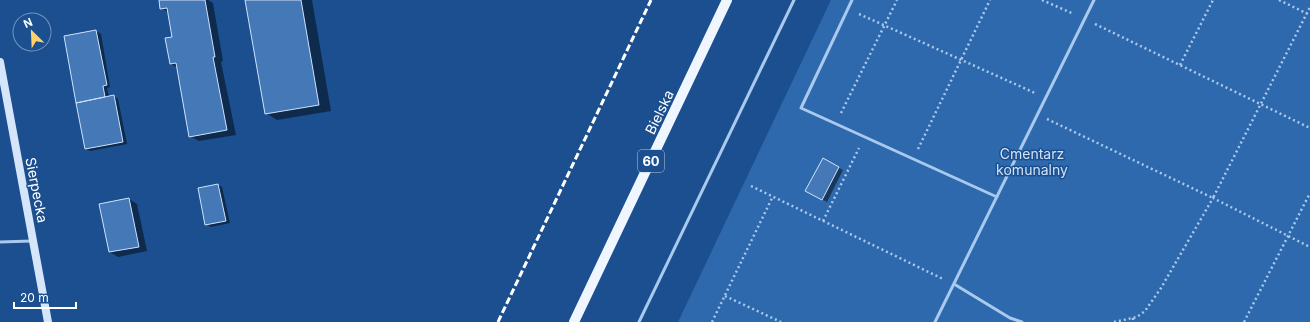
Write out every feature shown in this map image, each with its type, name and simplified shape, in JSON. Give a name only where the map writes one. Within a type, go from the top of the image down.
[{"type":"main road","name":"Bielska","points":[[574,322],[728,0]]},
{"type":"street","name":"Sierpecka","points":[[0,62],[48,322]]},
{"type":"lane","points":[[639,322],[794,0]]},
{"type":"lane","points":[[852,0],[801,108],[864,138],[997,197]]},
{"type":"lane","points":[[935,322],[1094,0]]},
{"type":"lane","points":[[0,242],[34,241]]},
{"type":"lane","points":[[954,284],[1010,318],[1022,322]]},
{"type":"path","points":[[835,124],[897,0]]},
{"type":"path","points":[[912,159],[990,0]]},
{"type":"path","points":[[1042,0],[1085,19],[1310,128]]},
{"type":"path","points":[[1180,65],[1213,0]]},
{"type":"path","points":[[1279,0],[1308,14]]},
{"type":"path","points":[[1114,322],[1133,318],[1145,311],[1161,288],[1213,198],[1308,14],[1310,7]]},
{"type":"path","points":[[847,9],[1046,98]]},
{"type":"path","points":[[1037,115],[1213,198],[1310,247]]},
{"type":"path","points":[[823,221],[864,138]]},
{"type":"path","points":[[751,186],[954,284]]},
{"type":"path","points":[[1244,322],[1310,193]]},
{"type":"path","points":[[712,322],[773,196]]},
{"type":"path","points":[[724,296],[780,322]]},
{"type":"path","points":[[1133,318],[1134,322]]},
{"type":"green space","name":"Cmentarz komunalny","points":[[831,0],[1310,0],[1310,322],[678,322]]},
{"type":"building","points":[[159,0],[205,0],[215,57],[213,57],[227,130],[189,137],[176,63],[170,64],[165,38],[172,37],[167,8],[160,9]]},
{"type":"building","points":[[245,0],[301,0],[319,105],[265,114]]},
{"type":"building","points":[[96,30],[107,85],[103,86],[105,97],[76,103],[64,36]]},
{"type":"building","points":[[114,95],[123,142],[85,149],[76,103]]},
{"type":"building","points":[[823,158],[839,167],[822,200],[805,191]]},
{"type":"building","points":[[218,184],[226,221],[205,225],[198,188]]},
{"type":"building","points":[[129,198],[139,247],[109,252],[99,204]]},
{"type":"railway","points":[[498,322],[651,0]]}]
